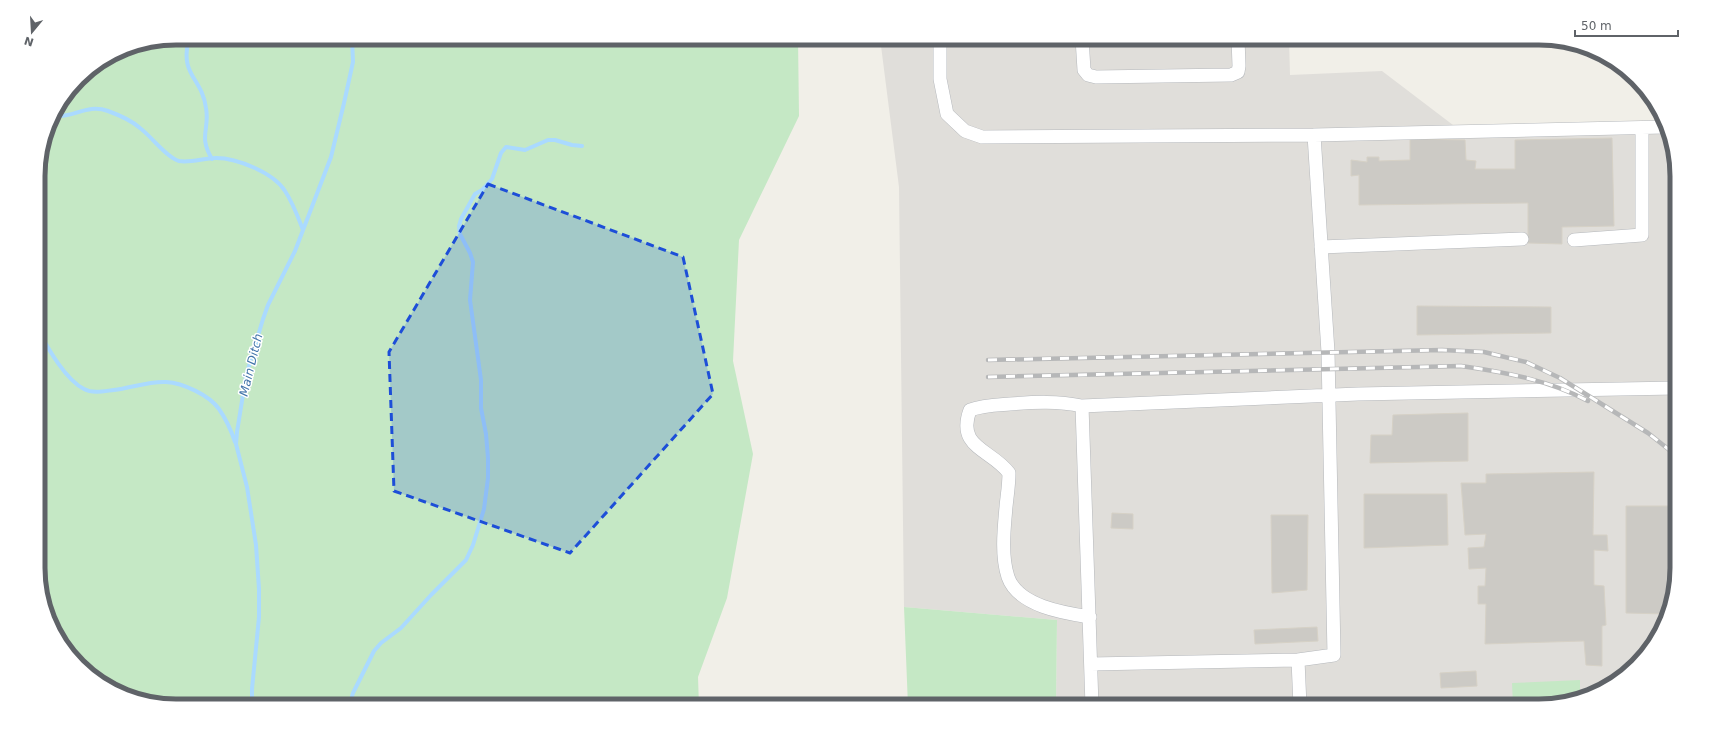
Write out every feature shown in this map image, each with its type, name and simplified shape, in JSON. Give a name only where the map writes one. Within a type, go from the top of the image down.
[{"type":"street","points":[[940,45],[940,79],[947,114],[965,131],[982,137],[1314,135],[1660,127]]},
{"type":"street","points":[[1082,45],[1084,70],[1088,75],[1096,77],[1231,75],[1238,72],[1238,45]]},
{"type":"street","points":[[1574,240],[1642,235],[1642,128]]},
{"type":"street","points":[[1091,664],[1298,660],[1334,655],[1329,395],[1314,135]]},
{"type":"street","points":[[1321,247],[1522,239]]},
{"type":"street","points":[[1090,616],[1070,614],[1034,603],[1016,590],[1008,578],[1005,562],[1005,544],[1009,473],[1003,466],[972,443],[968,433],[967,418],[970,410],[981,406],[1046,402],[1082,406],[1329,395],[1670,388]]},
{"type":"street","points":[[1082,406],[1092,699]]},
{"type":"street","points":[[1298,660],[1300,699]]},
{"type":"highlighted area","points":[[488,184],[683,257],[713,394],[570,553],[394,491],[389,352]]},
{"type":"shaded area","points":[[881,45],[1289,45],[1290,75],[1382,71],[1453,125],[1660,126],[1666,142],[1670,176],[1670,577],[1666,602],[1652,634],[1632,661],[1605,681],[1573,695],[1548,699],[1056,699],[1057,620],[904,607],[899,187]]},
{"type":"green space","points":[[167,45],[798,45],[799,116],[739,240],[733,361],[753,454],[727,598],[698,677],[699,699],[167,699],[126,689],[96,672],[83,661],[72,648],[55,618],[49,602],[46,585],[45,167],[49,142],[58,118],[72,96],[83,83],[103,67],[118,58],[134,52]]},
{"type":"green space","points":[[904,607],[1057,620],[1056,699],[908,699]]},
{"type":"green space","points":[[1580,680],[1580,692],[1548,699],[1513,699],[1512,683]]},
{"type":"building","points":[[1612,138],[1614,226],[1562,227],[1562,244],[1528,243],[1528,203],[1359,205],[1359,175],[1351,176],[1351,160],[1367,162],[1367,157],[1379,157],[1379,161],[1410,160],[1410,139],[1465,140],[1466,160],[1476,161],[1475,169],[1515,169],[1515,140]]},
{"type":"building","points":[[1417,306],[1551,307],[1551,333],[1417,335]]},
{"type":"building","points":[[1468,413],[1468,461],[1370,463],[1371,435],[1392,435],[1393,415]]},
{"type":"building","points":[[1594,472],[1593,535],[1607,535],[1608,551],[1594,550],[1594,585],[1604,586],[1606,625],[1602,626],[1602,666],[1586,665],[1584,641],[1485,644],[1486,604],[1478,604],[1478,586],[1485,586],[1486,568],[1469,569],[1468,548],[1484,547],[1486,534],[1465,535],[1461,483],[1486,483],[1486,474]]},
{"type":"building","points":[[1364,494],[1447,494],[1448,545],[1364,548]]},
{"type":"building","points":[[1626,506],[1670,506],[1670,577],[1666,602],[1662,614],[1626,613]]},
{"type":"building","points":[[1112,513],[1133,514],[1133,529],[1111,528]]},
{"type":"building","points":[[1271,515],[1308,515],[1307,590],[1272,593]]},
{"type":"building","points":[[1317,627],[1318,641],[1255,644],[1254,630]]},
{"type":"building","points":[[1476,671],[1477,686],[1441,688],[1440,673]]},
{"type":"waterway","points":[[188,45],[187,61],[189,69],[204,98],[207,115],[205,138],[208,151],[212,159]]},
{"type":"waterway","name":"Main Ditch","points":[[252,699],[259,617],[259,589],[256,545],[247,487],[236,444],[237,432],[246,376],[263,319],[268,305],[295,251],[331,157],[353,62],[352,45]]},
{"type":"waterway","points":[[59,116],[93,109],[108,111],[125,118],[136,125],[169,156],[179,161],[216,158],[234,161],[254,168],[273,178],[280,184],[293,205],[303,230]]},
{"type":"waterway","points":[[351,699],[374,651],[381,643],[401,628],[466,560],[473,545],[484,509],[488,478],[488,458],[486,434],[481,408],[481,380],[470,300],[473,262],[460,234],[459,226],[461,219],[475,194],[482,190],[492,179],[501,153],[506,147],[525,150],[548,140],[555,140],[582,146]]},
{"type":"waterway","points":[[45,342],[64,372],[77,385],[88,391],[95,392],[120,389],[160,382],[173,383],[188,387],[215,404],[226,421],[235,442]]},
{"type":"railway","points":[[988,360],[1442,350],[1484,352],[1526,362],[1560,378],[1648,433],[1670,450]]},
{"type":"railway","points":[[988,377],[1461,366],[1510,374],[1542,382],[1588,401]]}]
